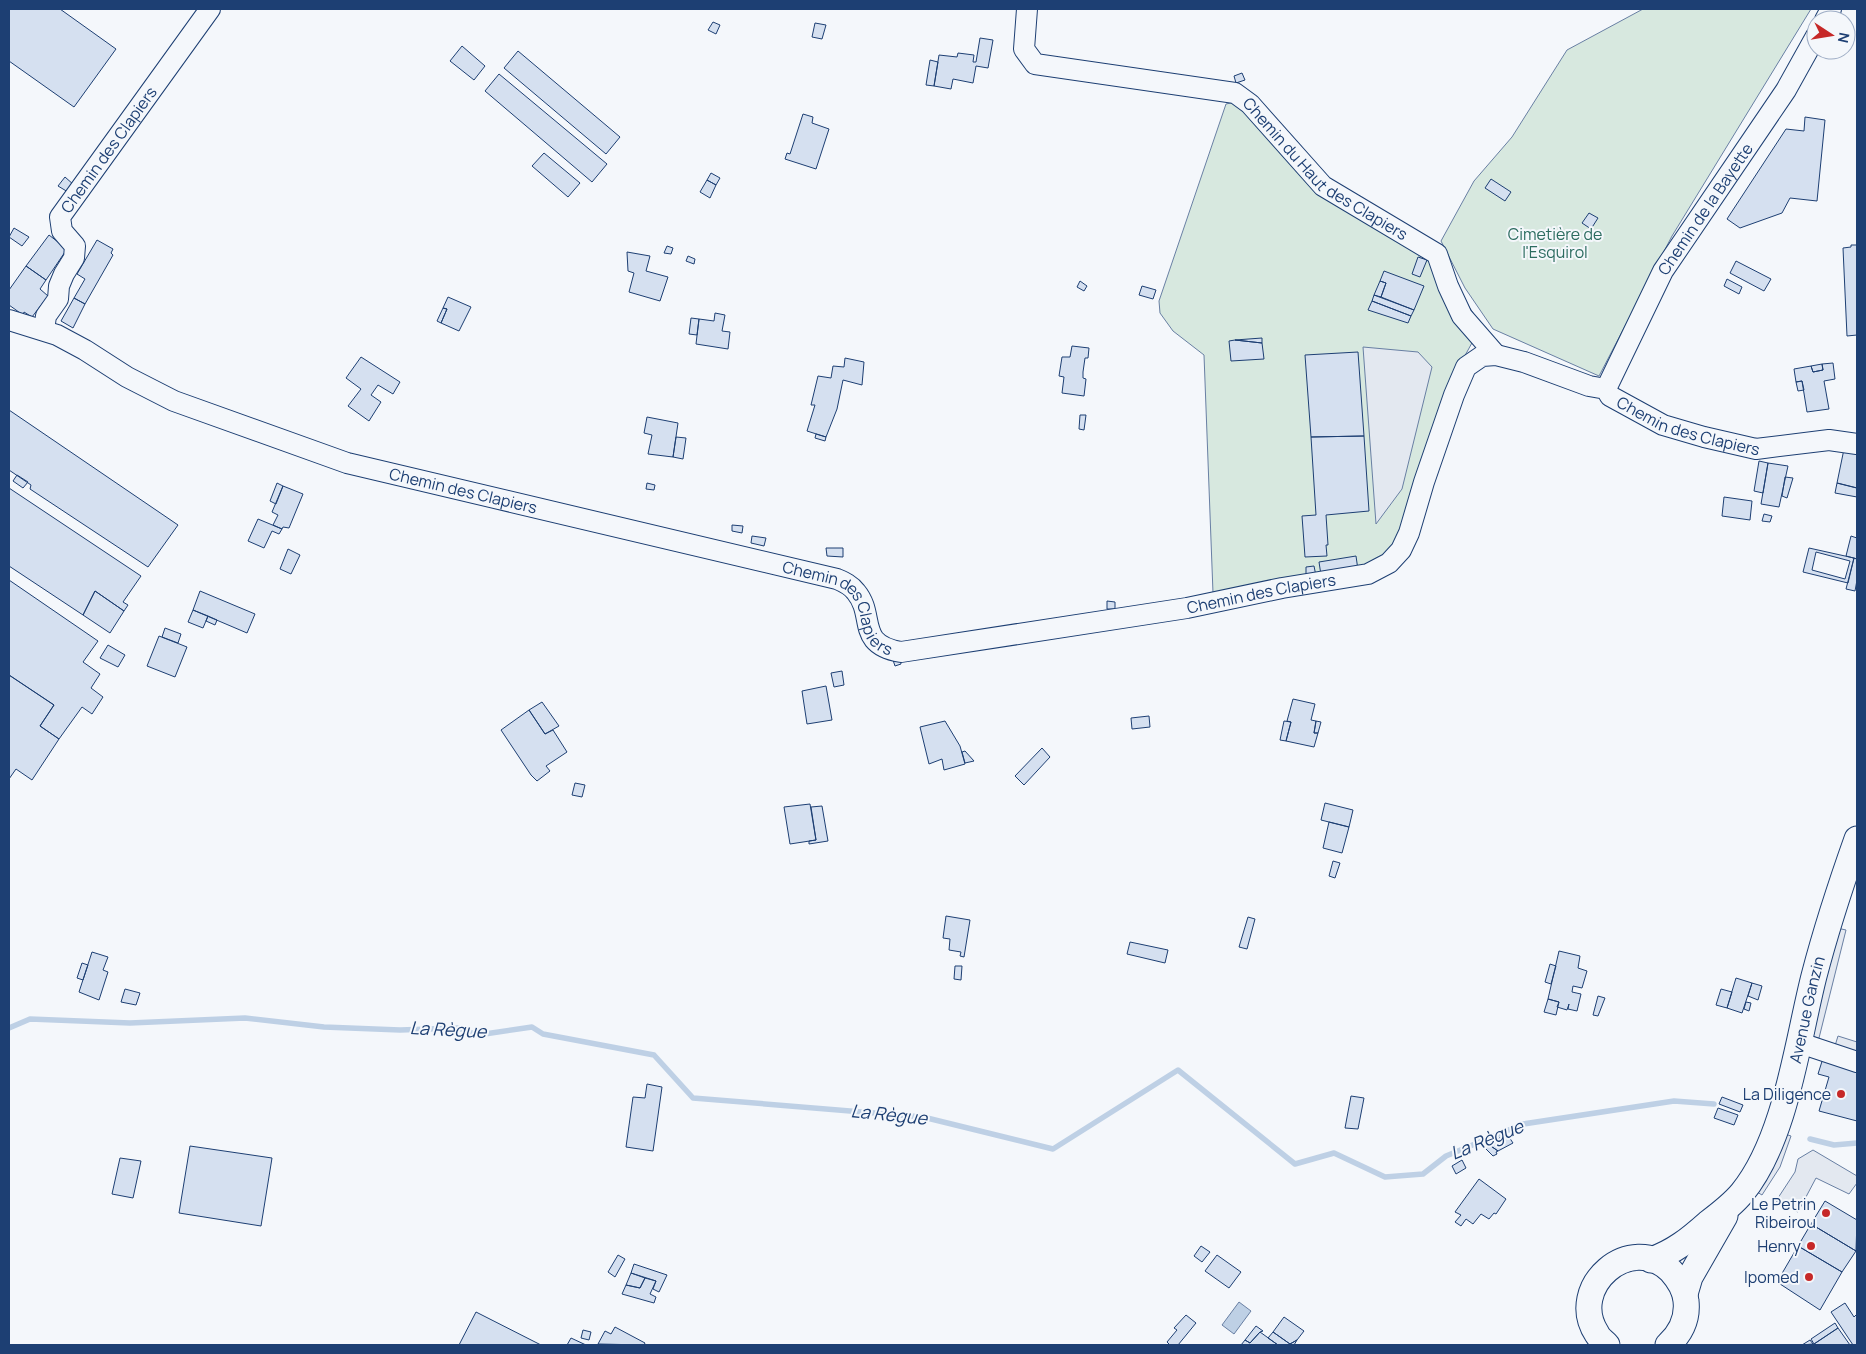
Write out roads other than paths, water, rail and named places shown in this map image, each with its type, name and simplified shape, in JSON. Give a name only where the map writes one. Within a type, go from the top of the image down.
[{"type":"main road","name":"Avenue Ganzin","points":[[1685,1294],[1690,1277],[1734,1202],[1756,1173],[1769,1147],[1800,1043],[1814,977],[1839,887],[1857,839]]},
{"type":"main road","name":"Avenue Ganzin","points":[[1651,1260],[1668,1254],[1734,1202]]},
{"type":"main road","points":[[1583,1345],[1590,1320],[1589,1305],[1591,1291],[1598,1278],[1608,1268],[1621,1261],[1636,1258],[1651,1260],[1666,1267],[1678,1278],[1685,1294],[1687,1310],[1680,1339]]},
{"type":"main road","points":[[1590,1320],[1597,1334],[1607,1345]]},
{"type":"street","name":"Chemin des Clapiers","points":[[210,9],[60,217],[62,231],[75,246],[74,258],[59,286],[58,299],[46,316],[44,330],[84,350],[127,377],[174,401],[348,463],[837,579],[848,584],[857,592],[875,641],[888,650],[901,652],[1187,608],[1282,588],[1368,574],[1389,564],[1401,550],[1409,533],[1424,482],[1454,395],[1466,367],[1482,356],[1496,355],[1524,362],[1589,386],[1606,389],[1610,396],[1663,425],[1704,437],[1756,449],[1829,440],[1857,444]]},
{"type":"street","name":"Chemin du Haut des Clapiers","points":[[1027,9],[1024,49],[1035,64],[1235,93],[1250,104],[1323,186],[1437,254],[1448,286],[1462,316],[1496,355]]},
{"type":"street","name":"Chemin de la Bayette","points":[[1606,389],[1663,270],[1780,98],[1806,53]]},
{"type":"street","points":[[9,320],[44,330]]},
{"type":"street","points":[[1800,1043],[1857,1062]]},
{"type":"water","points":[[1239,1302],[1251,1311],[1234,1334],[1222,1325]]},
{"type":"waterway","name":"La Règue","points":[[9,1028],[30,1019],[130,1023],[245,1018],[324,1027],[400,1030],[458,1028],[478,1035],[532,1027],[543,1034],[654,1055],[693,1098],[923,1117],[1053,1149],[1178,1070],[1295,1164],[1334,1153],[1385,1177],[1423,1174],[1446,1156],[1523,1124],[1674,1101],[1714,1104]]},
{"type":"waterway","name":"La Règue","points":[[1810,1139],[1834,1145],[1857,1143]]},
{"type":"place","name":"La Diligence","points":[[1841,1094]]},
{"type":"place","name":"Le Petrin Ribeirou","points":[[1826,1213]]},
{"type":"place","name":"Henry","points":[[1811,1246]]},
{"type":"place","name":"Ipomed","points":[[1809,1277]]},
{"type":"park label","name":"Cimetière de l'Esquirol","points":[[1555,243]]}]
